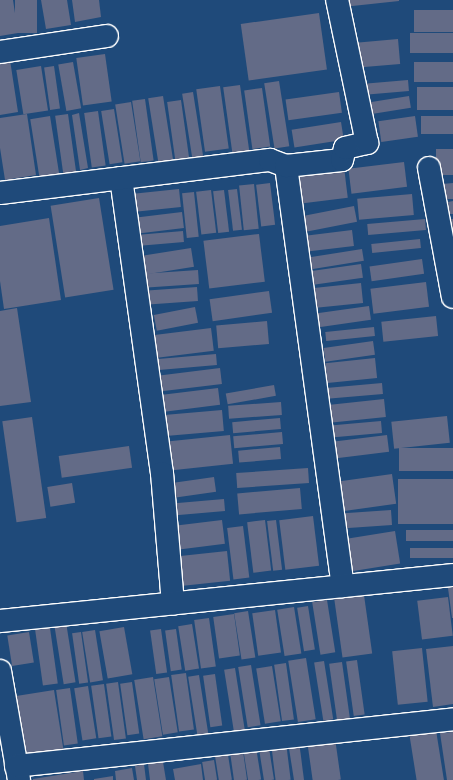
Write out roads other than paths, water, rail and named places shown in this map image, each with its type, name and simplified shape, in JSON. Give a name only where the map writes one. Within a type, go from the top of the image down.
[{"type":"street","points":[[0,193],[270,160],[286,166],[342,160],[345,148],[367,143],[337,0]]},
{"type":"street","points":[[0,52],[107,36]]},
{"type":"street","points":[[286,166],[343,586]]},
{"type":"street","points":[[429,168],[453,297]]},
{"type":"street","points":[[121,178],[162,473],[173,604]]},
{"type":"street","points":[[0,621],[453,575]]},
{"type":"street","points":[[0,671],[18,773],[453,719]]}]
